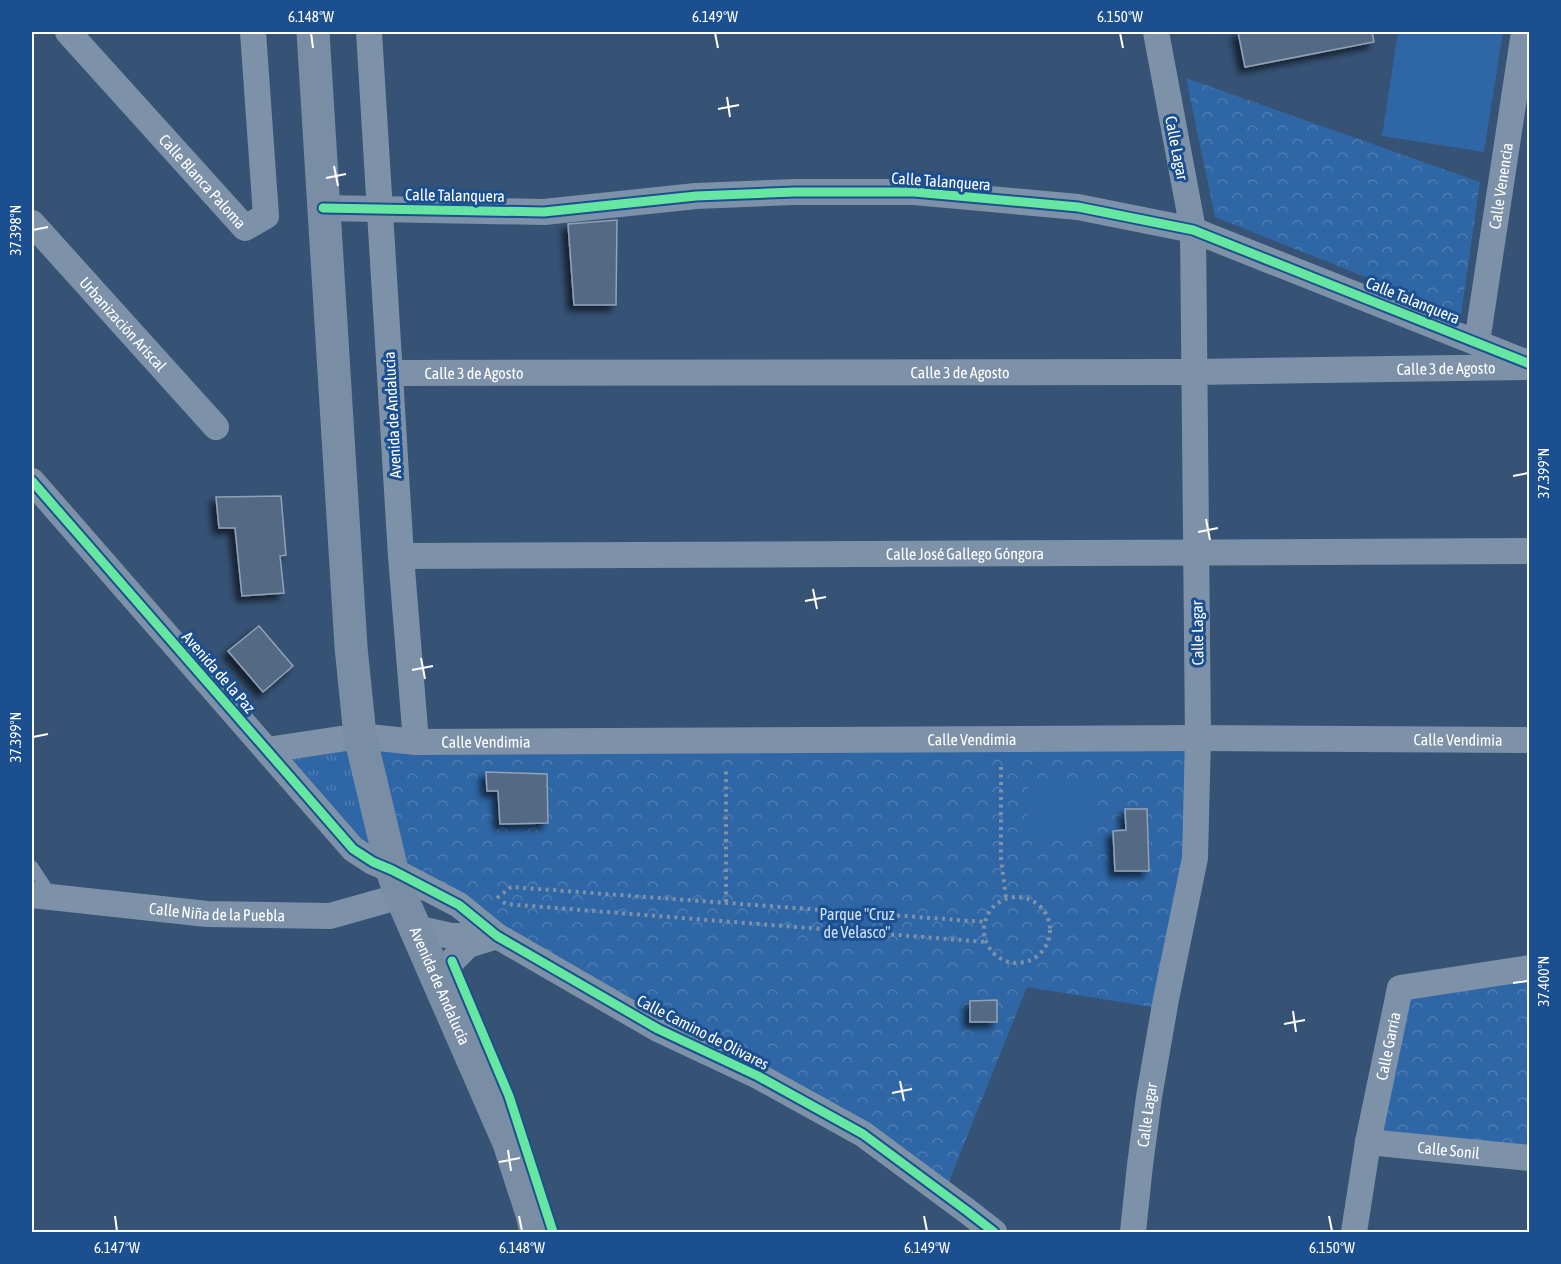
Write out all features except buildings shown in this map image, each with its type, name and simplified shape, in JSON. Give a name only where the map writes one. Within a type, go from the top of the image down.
[{"type":"main road","name":"Avenida de Andalucía","points":[[313,32],[351,647],[360,736],[396,883],[509,1143],[536,1233]]},
{"type":"street","name":"Calle Blanca Paloma","points":[[68,32],[245,228],[266,216],[252,32]]},
{"type":"street","name":"Avenida de Andalucía","points":[[369,32],[400,556],[416,742]]},
{"type":"street","name":"Calle Lagar","points":[[1133,1233],[1149,1097],[1166,999],[1195,858],[1198,738],[1192,230],[1156,32]]},
{"type":"street","name":"Calle Venencia","points":[[1477,342],[1518,147],[1524,32]]},
{"type":"street","name":"Calle Talanquera","points":[[323,208],[544,212],[696,196],[794,192],[914,192],[1078,207],[1192,230],[1530,365]]},
{"type":"street","name":"Urbanización Ariscal","points":[[32,223],[216,427]]},
{"type":"street","name":"Calle 3 de Agosto","points":[[390,373],[1194,372],[1530,365]]},
{"type":"street","name":"Avenida de la Paz","points":[[32,482],[353,849],[373,862],[396,883]]},
{"type":"street","name":"Calle José Gallego Góngora","points":[[400,556],[1530,551]]},
{"type":"street","points":[[267,750],[360,736],[416,742]]},
{"type":"street","name":"Calle Vendimia","points":[[416,742],[1198,738],[1530,740]]},
{"type":"street","name":"Calle Niña de la Puebla","points":[[42,897],[207,914],[330,916],[396,883]]},
{"type":"street","name":"Calle Camino de Olivares","points":[[396,883],[459,905],[497,936],[658,1029],[758,1076],[863,1134],[967,1210],[994,1233]]},
{"type":"street","points":[[415,928],[451,936],[497,936]]},
{"type":"street","points":[[442,990],[452,961],[468,945],[497,936]]},
{"type":"street","name":"Calle Garria","points":[[1354,1233],[1368,1142],[1400,988],[1530,968]]},
{"type":"street","name":"Calle Sonil","points":[[1368,1142],[1530,1158]]},
{"type":"lane","points":[[32,866],[42,897]]},
{"type":"path","points":[[1000,739],[1001,859],[1006,898]]},
{"type":"path","points":[[726,740],[726,902]]},
{"type":"path","points":[[985,922],[511,886],[497,898],[506,904],[986,942]]},
{"type":"path","points":[[1006,898],[1029,899],[1039,905],[1046,914],[1050,925],[1050,936],[1046,947],[1038,955],[1020,963],[1009,962],[1000,958],[986,942],[985,922],[996,903],[1006,898]]},
{"type":"green space","points":[[1398,32],[1503,32],[1484,152],[1382,136]]},
{"type":"green space","points":[[1186,78],[1480,182],[1461,315],[1215,217]]},
{"type":"green space","points":[[360,736],[392,870],[267,750]]},
{"type":"green space","name":"Parque \"Cruz de Velasco\"","points":[[360,736],[1198,738],[1164,1009],[1027,987],[944,1194],[392,870]]},
{"type":"green space","points":[[1028,784],[1098,784],[1098,835],[1028,835]]},
{"type":"green space","points":[[1529,968],[1529,1158],[1368,1142],[1400,988]]},
{"type":"cycle path","points":[[323,208],[544,212],[696,196],[794,192],[914,192],[1078,207],[1193,230],[1530,364]]},
{"type":"cycle path","points":[[32,481],[353,849],[373,862],[459,905],[497,936],[658,1029],[758,1076],[863,1134],[994,1232]]},
{"type":"cycle path","points":[[452,961],[509,1096],[553,1232]]}]
